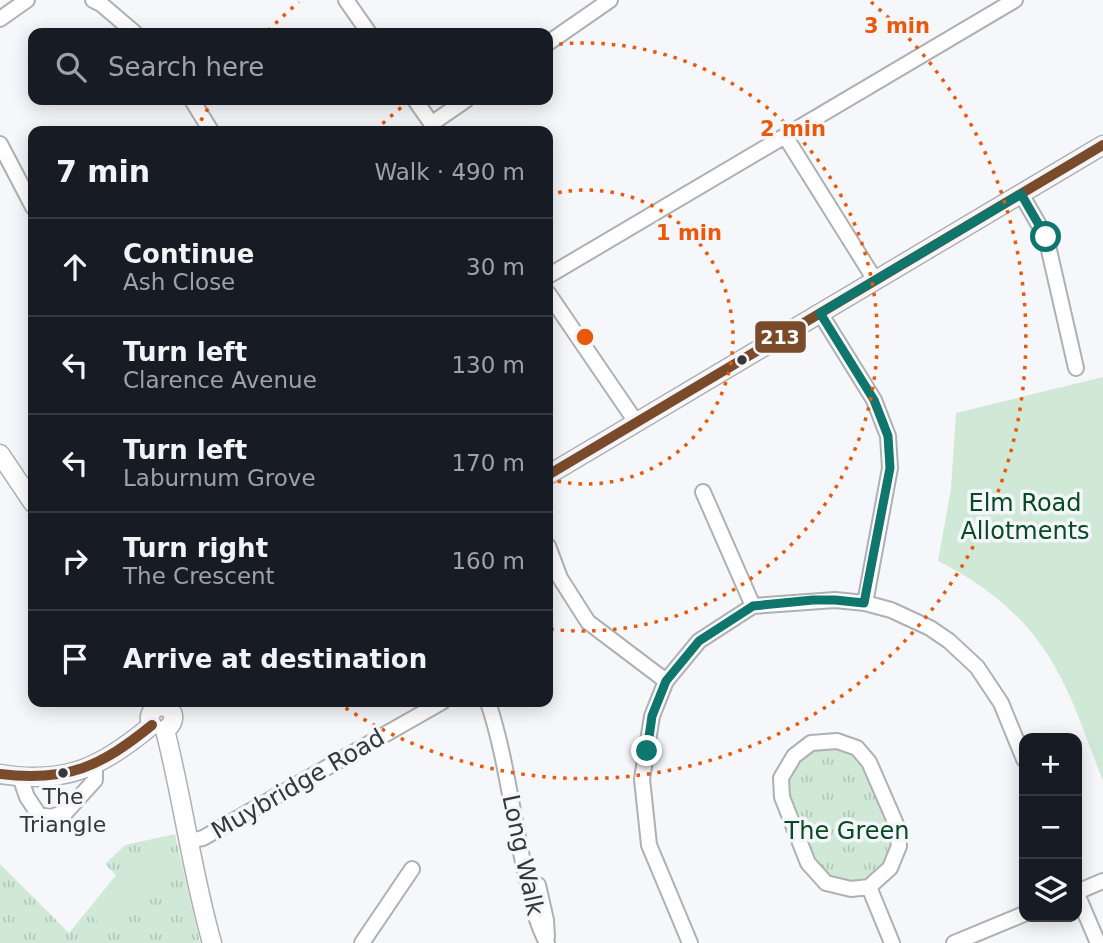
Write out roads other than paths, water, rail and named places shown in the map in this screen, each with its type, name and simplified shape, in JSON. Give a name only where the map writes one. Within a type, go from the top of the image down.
[{"type":"street","points":[[0,19],[27,0]]},
{"type":"street","points":[[93,0],[129,28]]},
{"type":"street","points":[[346,0],[366,28]]},
{"type":"street","points":[[553,40],[610,0]]},
{"type":"street","points":[[553,273],[1015,0]]},
{"type":"street","points":[[195,105],[208,126]]},
{"type":"street","points":[[419,105],[433,126]]},
{"type":"street","points":[[435,126],[460,105]]},
{"type":"street","points":[[785,136],[875,280]]},
{"type":"street","points":[[0,144],[28,197]]},
{"type":"street","points":[[553,472],[1103,145]]},
{"type":"street","points":[[1021,194],[1046,237],[1076,368]]},
{"type":"street","points":[[553,300],[636,422]]},
{"type":"street","points":[[820,313],[874,400],[888,436],[890,468],[864,603]]},
{"type":"street","points":[[0,454],[28,496]]},
{"type":"street","points":[[703,492],[753,606]]},
{"type":"street","points":[[553,559],[560,578],[588,622],[666,681]]},
{"type":"street","points":[[690,943],[649,845],[642,779],[652,716],[666,681],[699,641],[753,606],[824,600],[864,603],[891,610],[921,623],[949,641],[971,660],[1001,704],[1019,747]]},
{"type":"street","points":[[163,707],[150,713],[149,718],[158,728],[190,841],[212,943]]},
{"type":"street","name":"Muybridge Road","points":[[190,841],[203,838],[433,707]]},
{"type":"street","name":"Long Walk","points":[[489,707],[504,766],[519,806],[546,920],[547,943]]},
{"type":"street","points":[[0,774],[20,777],[61,776],[95,765],[158,728]]},
{"type":"street","points":[[837,741],[857,748],[869,762],[896,824],[899,846],[890,868],[869,887],[851,889],[826,883],[808,863],[782,797],[781,778],[794,756],[811,743],[837,741]]},
{"type":"street","points":[[20,777],[27,797],[39,815],[51,817],[66,812],[91,786],[97,776],[95,765]]},
{"type":"street","points":[[362,943],[412,869]]},
{"type":"street","points":[[1082,891],[1103,881]]},
{"type":"street","points":[[869,887],[892,943]]},
{"type":"street","points":[[1082,905],[1098,943]]},
{"type":"street","points":[[954,943],[1019,916]]},
{"type":"place","name":"The Triangle","points":[[63,773]]},
{"type":"park label","name":"Elm Road Allotments","points":[[1025,517]]},
{"type":"park label","name":"The Green","points":[[847,831]]}]
